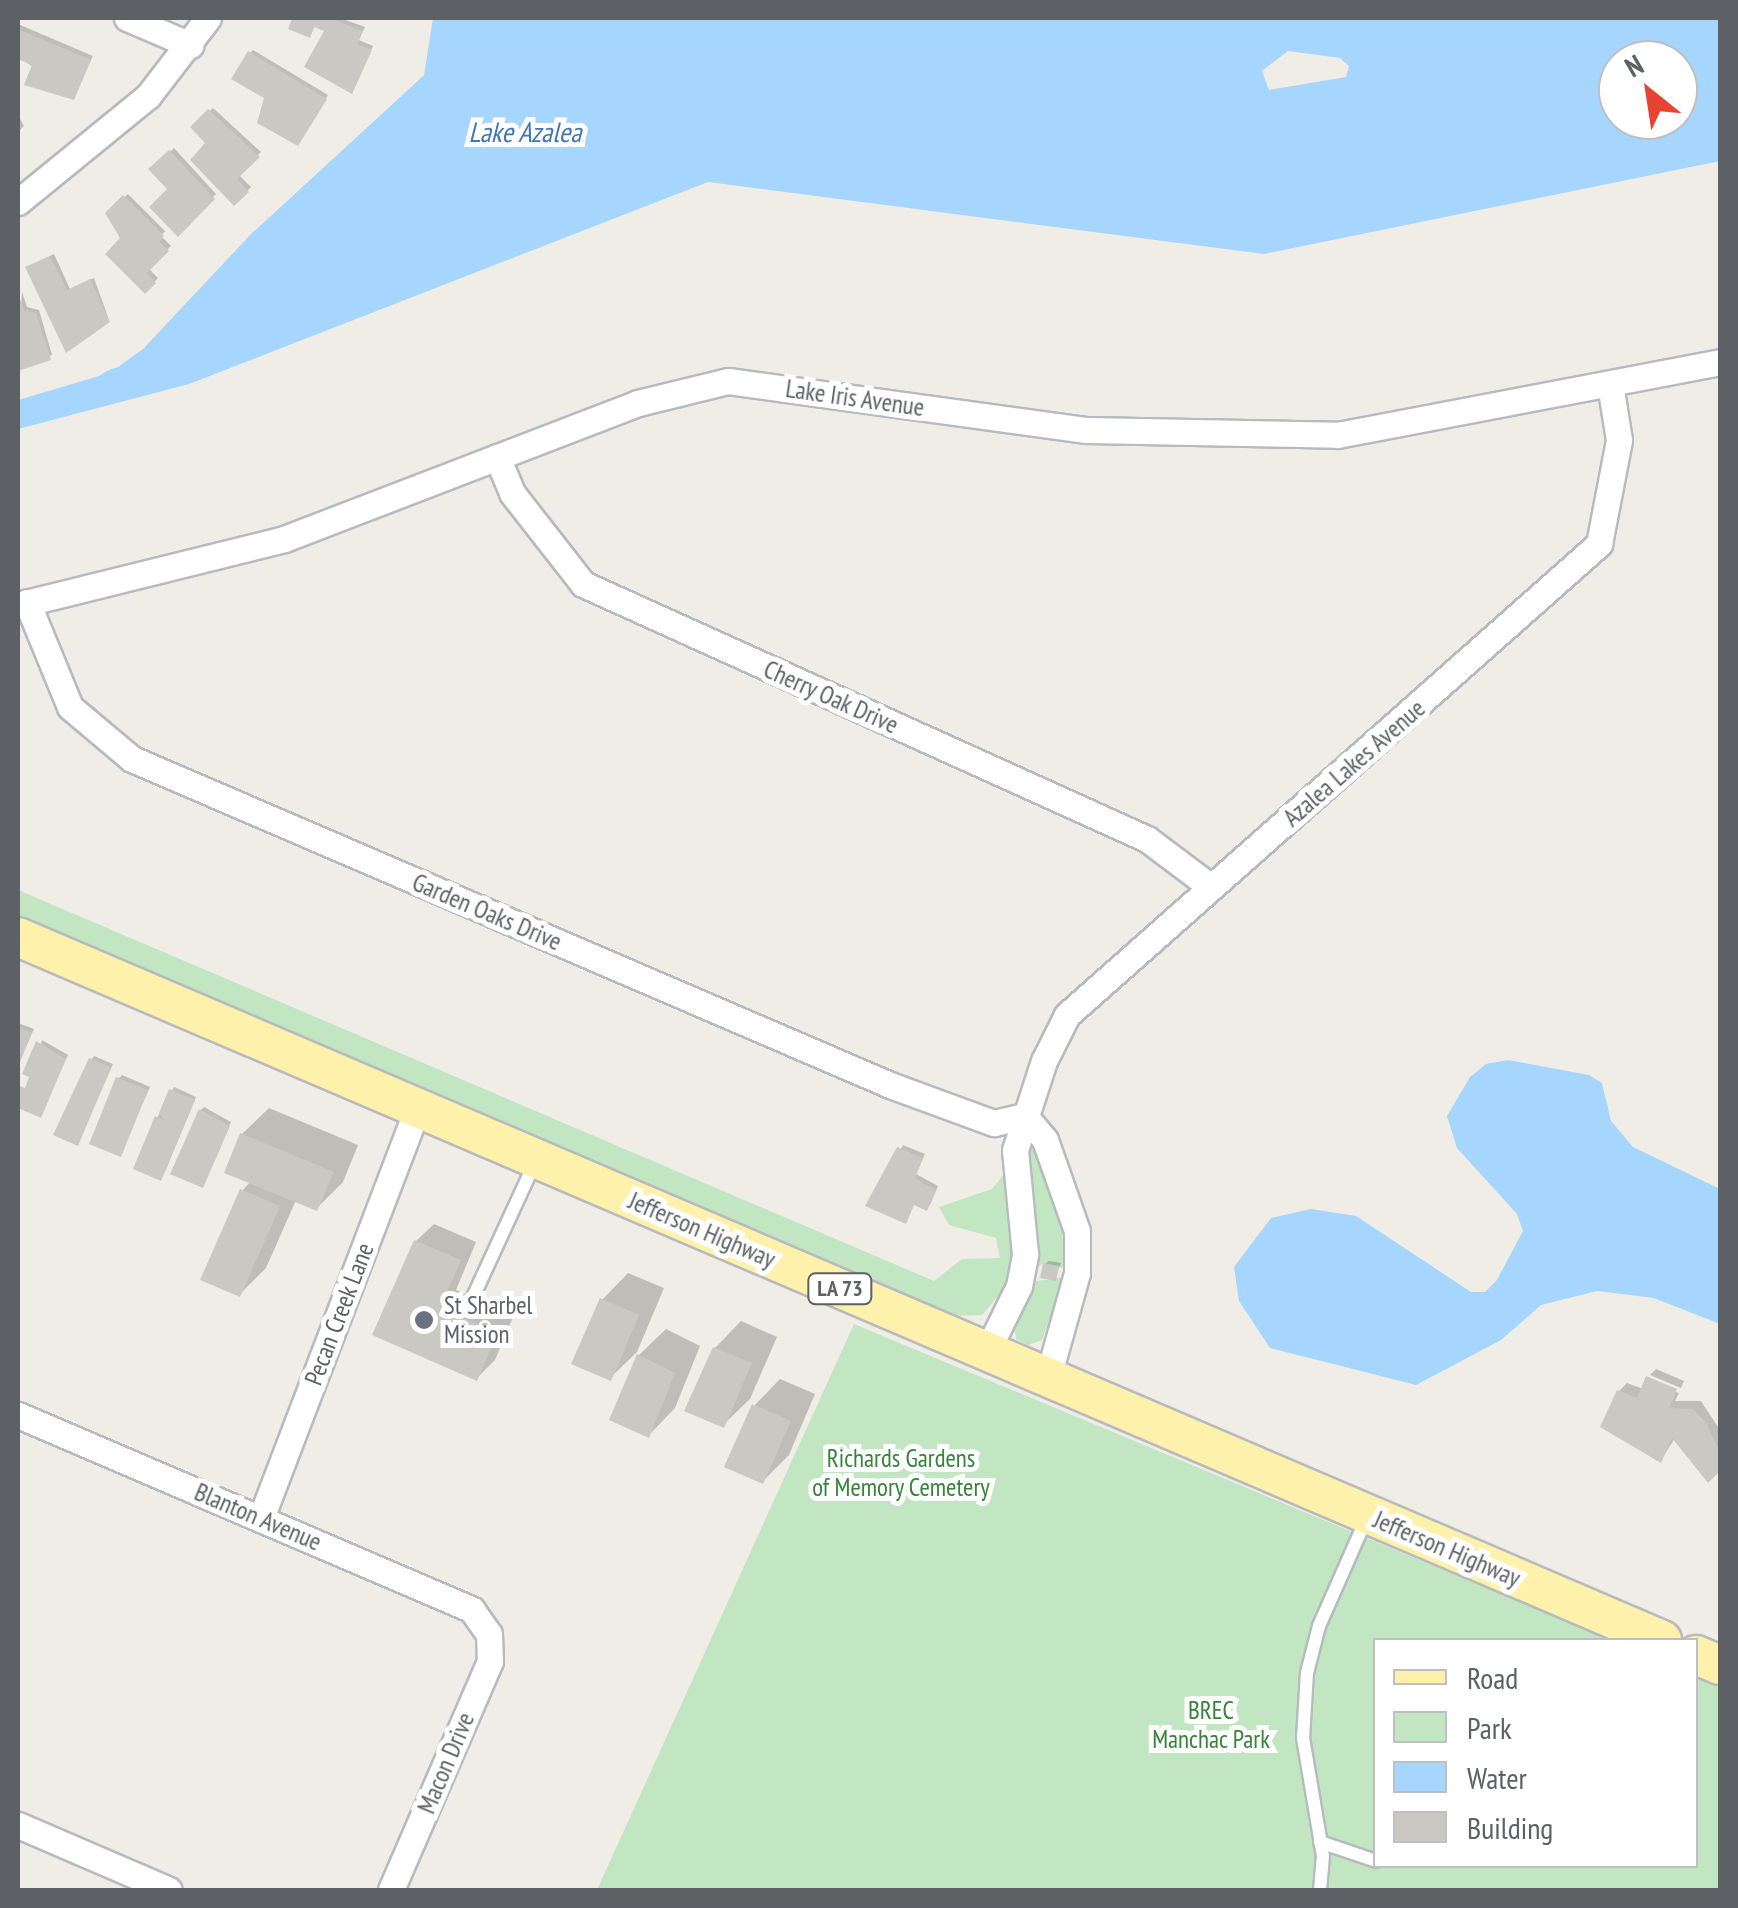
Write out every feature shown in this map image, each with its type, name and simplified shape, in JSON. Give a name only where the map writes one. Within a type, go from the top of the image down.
[{"type":"main road","name":"Jefferson Highway","points":[[18,937],[1657,1638]]},
{"type":"street","points":[[127,18],[190,44]]},
{"type":"street","points":[[18,202],[97,144],[190,44],[208,18]]},
{"type":"street","name":"Lake Iris Avenue","points":[[22,604],[284,539],[638,403],[728,381],[1087,430],[1338,434],[1720,362]]},
{"type":"street","name":"Azalea Lakes Avenue","points":[[987,1351],[1018,1286],[1025,1254],[1015,1150],[1024,1116],[1068,1015],[1599,544],[1619,440],[1610,384]]},
{"type":"street","name":"Cherry Oak Drive","points":[[497,457],[512,492],[583,584],[1132,832],[1172,852],[1210,887]]},
{"type":"street","name":"Garden Oaks Drive","points":[[22,604],[70,707],[132,759],[890,1085],[994,1123],[1024,1116]]},
{"type":"street","name":"Pecan Creek Lane","points":[[260,1518],[418,1109]]},
{"type":"street","points":[[1024,1116],[1045,1140],[1077,1231],[1077,1274],[1048,1377]]},
{"type":"street","name":"Blanton Avenue","points":[[18,1414],[472,1610],[488,1634]]},
{"type":"street","name":"Macon Drive","points":[[390,1890],[490,1661],[488,1634]]},
{"type":"street","points":[[18,1825],[170,1890]]},
{"type":"lane","points":[[468,1308],[536,1160]]},
{"type":"lane","points":[[1320,1890],[1320,1842],[1303,1738],[1307,1673],[1320,1626],[1368,1515]]},
{"type":"lane","points":[[1320,1842],[1373,1860]]},
{"type":"green space","points":[[18,890],[934,1281],[962,1259],[1000,1258],[996,1238],[949,1225],[939,1207],[992,1189],[1005,1173],[1015,1246],[1006,1287],[982,1315],[945,1316],[18,924]]},
{"type":"green space","points":[[1025,1141],[1035,1142],[1060,1211],[1066,1269],[1044,1263],[1035,1268],[1038,1231]]},
{"type":"green space","points":[[1064,1277],[1042,1340],[1028,1345],[1016,1339],[1014,1322],[1031,1282]]},
{"type":"green space","points":[[854,1324],[1606,1638],[1373,1638],[1373,1868],[1698,1868],[1698,1677],[1720,1687],[1720,1890],[597,1890]]},
{"type":"water","name":"Lake Azalea","points":[[433,18],[1720,18],[1720,161],[1264,254],[708,182],[189,384],[18,429],[18,400],[99,376],[143,349],[252,233],[424,75]],"holes":[[[1288,51],[1340,58],[1349,66],[1346,77],[1269,90],[1262,71]]]},
{"type":"water","points":[[1508,1060],[1589,1075],[1602,1083],[1611,1121],[1633,1147],[1720,1189],[1720,1324],[1654,1298],[1597,1291],[1541,1305],[1501,1340],[1416,1385],[1270,1348],[1239,1301],[1234,1267],[1271,1218],[1311,1209],[1356,1216],[1471,1292],[1485,1292],[1497,1280],[1523,1231],[1517,1214],[1457,1148],[1447,1116],[1470,1077],[1486,1064]]},
{"type":"pier","points":[[425,50],[424,75],[252,233],[420,72]]},
{"type":"pier","points":[[206,276],[143,349],[118,367],[18,400],[116,364]]},
{"type":"building","points":[[292,18],[329,18],[363,31],[357,44],[372,50],[352,94],[304,67],[324,31],[314,27],[310,38],[288,29]]},
{"type":"building","points":[[18,29],[91,60],[74,100],[24,85],[32,65],[18,59]]},
{"type":"building","points":[[248,51],[327,99],[298,146],[257,123],[264,98],[231,79]]},
{"type":"building","points":[[208,109],[260,157],[237,179],[249,192],[234,206],[190,160],[205,143],[190,127]]},
{"type":"building","points":[[169,150],[215,199],[178,237],[149,207],[167,189],[148,169]]},
{"type":"building","points":[[123,195],[164,236],[159,241],[169,251],[147,273],[156,283],[145,294],[105,254],[120,238],[105,213]]},
{"type":"building","points":[[50,256],[67,290],[90,279],[110,322],[66,353],[25,267]]},
{"type":"building","points":[[18,293],[24,310],[36,313],[51,360],[18,371]]},
{"type":"building","points":[[18,1027],[32,1033],[18,1067]]},
{"type":"building","points":[[36,1041],[66,1059],[41,1118],[18,1108],[18,1085],[25,1088],[29,1077],[22,1074]]},
{"type":"building","points":[[89,1058],[111,1067],[78,1146],[53,1135]]},
{"type":"building","points":[[116,1077],[148,1090],[121,1157],[89,1144]]},
{"type":"building","points":[[169,1089],[195,1100],[161,1181],[133,1169],[155,1116],[165,1121],[159,1113]]},
{"type":"building","points":[[199,1109],[230,1126],[203,1188],[170,1174]]},
{"type":"building","points":[[240,1133],[334,1172],[317,1211],[224,1173]]},
{"type":"building","points":[[897,1147],[923,1158],[915,1178],[936,1190],[927,1211],[914,1205],[906,1224],[865,1206]]},
{"type":"building","points":[[240,1189],[280,1206],[240,1297],[200,1280]]},
{"type":"building","name":"St Sharbel Mission","points":[[414,1240],[461,1260],[440,1308],[498,1333],[477,1381],[372,1335]]},
{"type":"building","points":[[1043,1263],[1059,1266],[1056,1281],[1040,1278]]},
{"type":"building","points":[[600,1298],[639,1315],[611,1381],[571,1364]]},
{"type":"building","points":[[713,1347],[752,1363],[724,1428],[684,1411]]},
{"type":"building","points":[[637,1354],[675,1373],[649,1438],[609,1420]]},
{"type":"building","points":[[1646,1376],[1677,1389],[1669,1408],[1693,1409],[1707,1424],[1720,1453],[1720,1471],[1708,1483],[1672,1438],[1661,1463],[1600,1427],[1617,1390],[1637,1398]]},
{"type":"building","points":[[752,1404],[791,1421],[763,1484],[724,1467]]},
{"type":"place","name":"St Sharbel Mission","points":[[424,1320]]},
{"type":"park label","name":"Richards Gardens of Memory Cemetery","points":[[901,1474]]},
{"type":"park label","name":"BREC Manchac Park","points":[[1211,1726]]}]
